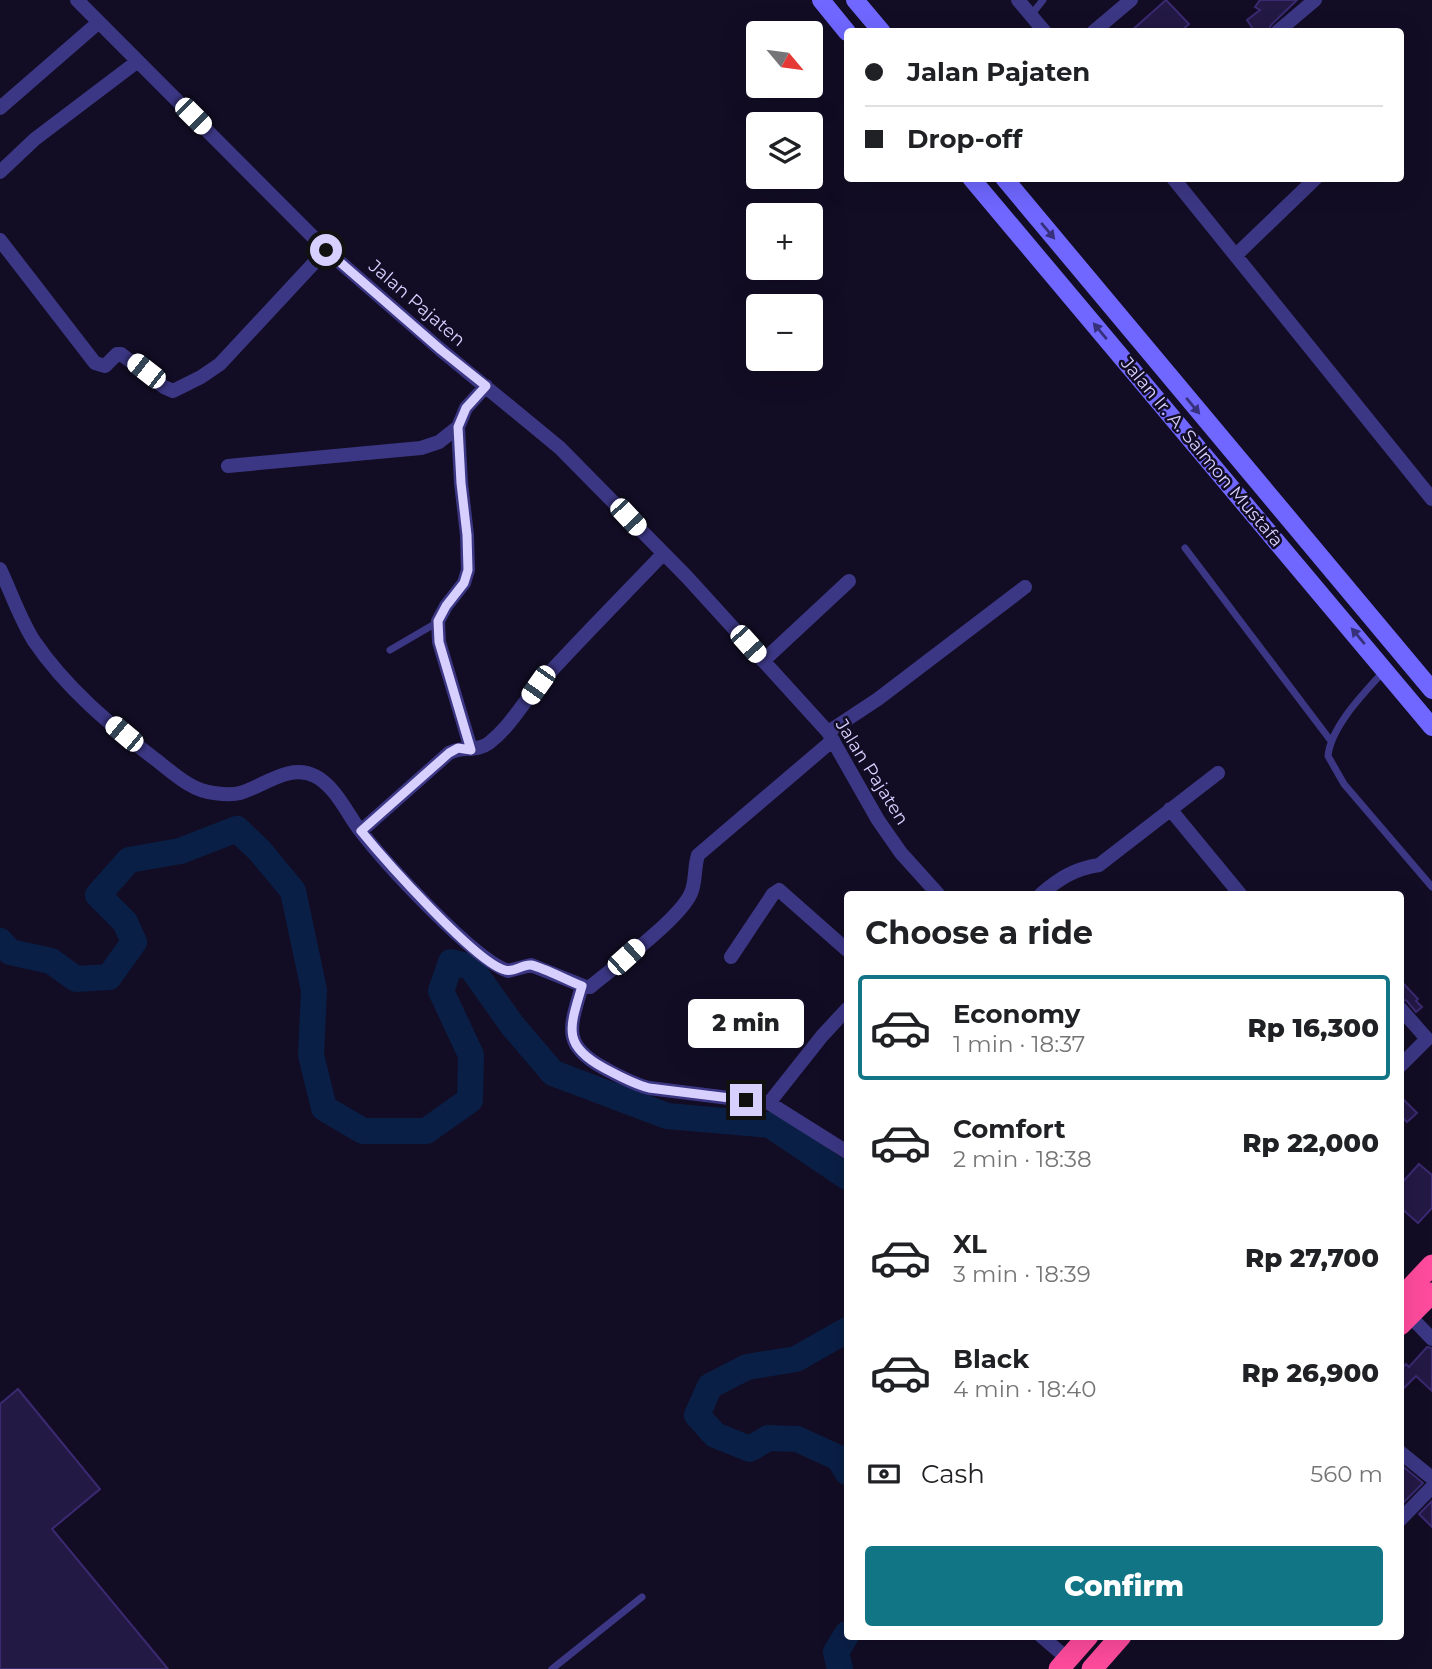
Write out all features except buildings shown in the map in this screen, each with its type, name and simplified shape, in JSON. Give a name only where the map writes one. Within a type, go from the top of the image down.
[{"type":"highway","points":[[1404,1311],[1432,1265]]},
{"type":"highway","points":[[1404,1312],[1432,1293]]},
{"type":"highway","points":[[1064,1664],[1085,1640]]},
{"type":"highway","points":[[1092,1669],[1117,1640]]},
{"type":"street","name":"Jalan Pajaten","points":[[77,0],[326,250],[568,456],[682,573],[830,736],[878,821],[901,853],[935,891]]},
{"type":"street","points":[[821,0],[844,28]]},
{"type":"street","points":[[855,0],[879,28]]},
{"type":"street","points":[[1018,0],[1042,28]]},
{"type":"street","points":[[1098,28],[1131,0]]},
{"type":"street","points":[[1283,28],[1315,0]]},
{"type":"street","points":[[0,108],[99,22]]},
{"type":"street","points":[[0,172],[35,139],[138,61]]},
{"type":"street","name":"Jalan Ir. A. Salmon Mustafa","points":[[974,182],[1432,727]]},
{"type":"street","name":"Jalan Ir. A. Salmon Mustafa","points":[[1007,182],[1432,690]]},
{"type":"street","points":[[1175,182],[1432,499]]},
{"type":"street","points":[[1237,256],[1312,182]]},
{"type":"street","points":[[0,240],[95,363],[104,366],[117,354],[121,354],[173,391],[220,364],[326,250]]},
{"type":"street","points":[[471,750],[439,642],[438,621],[464,583],[468,570],[458,427],[466,408],[486,386]]},
{"type":"street","points":[[228,466],[421,448],[439,442],[458,427]]},
{"type":"street","points":[[361,831],[449,753],[458,748],[471,750],[487,745],[517,715],[538,685],[663,554]]},
{"type":"street","points":[[0,569],[32,637],[55,668],[94,710],[174,774],[198,790],[226,794],[239,794],[293,772],[314,775],[328,786],[388,863],[483,957],[508,971],[531,965],[582,986],[590,986],[599,979],[682,906],[692,892],[698,855],[830,736],[1026,587]]},
{"type":"street","points":[[763,661],[849,581]]},
{"type":"street","points":[[1045,891],[1063,876],[1079,868],[1099,864],[1218,773]]},
{"type":"street","points":[[1170,808],[1238,891]]},
{"type":"street","points":[[731,957],[773,894],[779,890],[844,947]]},
{"type":"street","points":[[582,986],[571,1026],[572,1037],[577,1049],[590,1060],[634,1084],[649,1088],[769,1103],[844,1150]]},
{"type":"street","points":[[769,1103],[844,1012]]},
{"type":"street","points":[[1404,1012],[1429,1037],[1404,1062]]},
{"type":"street","points":[[1404,1314],[1432,1339]]},
{"type":"street","points":[[1404,1455],[1432,1478]]},
{"type":"street","points":[[1404,1516],[1432,1487]]},
{"type":"street","points":[[1044,1640],[1064,1664]]},
{"type":"lane","points":[[1031,15],[1043,0]]},
{"type":"lane","points":[[1185,548],[1331,741]]},
{"type":"lane","points":[[390,650],[438,621]]},
{"type":"lane","points":[[1385,669],[1355,705],[1331,741],[1328,756],[1338,775],[1432,887]]},
{"type":"lane","points":[[552,1669],[642,1597]]},
{"type":"waterway","points":[[0,941],[10,952],[51,961],[76,979],[109,977],[134,942],[125,922],[98,895],[129,860],[180,851],[237,829],[260,851],[293,891],[314,990],[311,1055],[324,1108],[363,1131],[426,1131],[470,1100],[471,1055],[441,991],[451,962],[471,967],[512,1025],[553,1073],[667,1116],[770,1125],[844,1175]]},
{"type":"waterway","points":[[844,1332],[796,1359],[747,1367],[710,1386],[697,1415],[715,1435],[750,1449],[768,1438],[797,1439],[839,1458],[844,1467]]},
{"type":"waterway","points":[[840,1669],[836,1652],[844,1639]]},
{"type":"route","points":[[326,250],[486,386],[466,408],[458,427],[468,570],[464,583],[438,621],[439,642],[471,750],[458,748],[449,753],[361,831],[388,863],[483,957],[504,970],[531,965],[582,986],[571,1026],[572,1037],[577,1049],[590,1060],[634,1084],[649,1088],[746,1100]]}]
